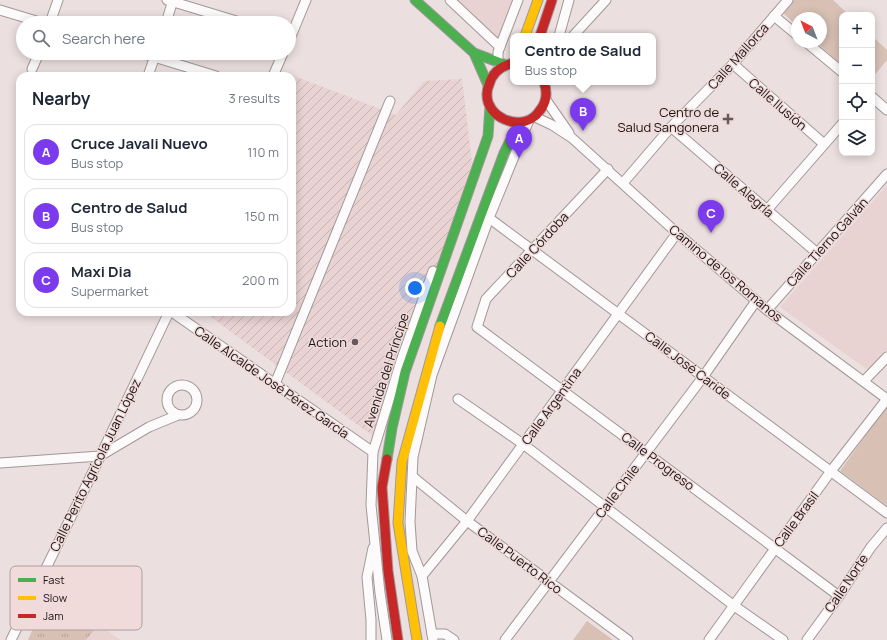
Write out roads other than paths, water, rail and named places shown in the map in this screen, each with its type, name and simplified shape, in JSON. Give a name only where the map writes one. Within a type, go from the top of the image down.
[{"type":"main road","points":[[415,0],[474,53],[488,85]]},
{"type":"main road","points":[[527,33],[538,0]]},
{"type":"main road","points":[[541,33],[552,0]]},
{"type":"main road","points":[[474,53],[508,63]]},
{"type":"main road","points":[[508,63],[498,69],[492,76],[488,85],[487,95],[490,106],[495,114],[502,119],[520,123],[532,118],[542,108],[546,100],[547,92],[545,85]]},
{"type":"main road","name":"Avenida del Príncipe","points":[[398,640],[388,571],[382,488],[392,428],[405,372],[488,136],[490,106]]},
{"type":"main road","points":[[417,640],[398,523],[402,462],[436,338],[504,153],[520,123]]},
{"type":"street","points":[[52,16],[58,0]]},
{"type":"street","points":[[296,24],[306,0]]},
{"type":"street","points":[[450,0],[500,47]]},
{"type":"street","points":[[508,63],[498,52],[518,0]]},
{"type":"street","points":[[560,33],[569,0]]},
{"type":"street","points":[[576,33],[606,0]]},
{"type":"street","name":"Calle Mallorca","points":[[623,183],[671,127],[732,64],[788,0]]},
{"type":"street","points":[[168,16],[171,1],[220,16]]},
{"type":"street","points":[[0,10],[20,16]]},
{"type":"street","points":[[774,16],[791,29]]},
{"type":"street","points":[[813,48],[839,70]]},
{"type":"street","points":[[32,69],[36,60]]},
{"type":"street","points":[[149,72],[153,60]]},
{"type":"street","points":[[170,60],[204,72]]},
{"type":"street","points":[[275,72],[280,60]]},
{"type":"street","name":"Calle Ilusión","points":[[732,64],[824,144]]},
{"type":"street","name":"Avenida del Príncipe","points":[[387,640],[380,593],[371,505],[373,452],[401,361],[483,132],[487,95]]},
{"type":"street","name":"Camino de los Romanos","points":[[546,100],[572,138]]},
{"type":"street","points":[[875,100],[887,110]]},
{"type":"street","points":[[275,384],[390,101]]},
{"type":"street","points":[[454,640],[445,634],[432,637],[422,576],[412,552],[410,522],[413,457],[432,375],[489,218],[532,118]]},
{"type":"street","name":"Camino de los Romanos","points":[[532,118],[552,125],[572,138],[677,233],[756,301],[887,399]]},
{"type":"street","name":"Calle Alegría","points":[[671,127],[817,253]]},
{"type":"street","points":[[768,210],[839,127]]},
{"type":"street","name":"Calle Córdoba","points":[[477,327],[486,300],[608,169]]},
{"type":"street","name":"Calle Tierno Galván","points":[[767,310],[887,174]]},
{"type":"street","name":"Calle José Caride","points":[[489,218],[887,513]]},
{"type":"street","name":"Calle Argentina","points":[[422,576],[467,521],[677,233]]},
{"type":"street","name":"Calle Chile","points":[[505,640],[703,377],[756,301]]},
{"type":"street","name":"Calle Perito Agrícola Juan López","points":[[47,566],[168,316]]},
{"type":"street","name":"Calle Alcalde José Pérez García","points":[[176,316],[373,452]]},
{"type":"street","name":"Calle Progreso","points":[[477,327],[839,596]]},
{"type":"street","points":[[864,381],[887,357]]},
{"type":"street","points":[[458,399],[523,444],[733,605],[783,640]]},
{"type":"street","name":"Calle Brasil","points":[[709,640],[774,548],[887,399]]},
{"type":"street","points":[[0,463],[100,456],[149,427],[178,415]]},
{"type":"street","name":"Calle Puerto Rico","points":[[413,477],[467,521],[628,640]]},
{"type":"street","name":"Calle Norte","points":[[807,640],[839,596],[871,547],[887,528]]},
{"type":"street","points":[[371,640],[371,620],[367,577],[374,539]]},
{"type":"street","name":"Calle Perito Agrícola Juan López","points":[[11,640],[16,630]]},
{"type":"place","name":"Centro de Salud Sangonera","points":[[728,119]]},
{"type":"place","name":"Centro de Salud","points":[[583,131]]},
{"type":"place","name":"Cruce Javali Nuevo","points":[[519,158]]},
{"type":"place","name":"Maxi Dia","points":[[711,233]]},
{"type":"place","name":"Action","points":[[355,342]]}]
